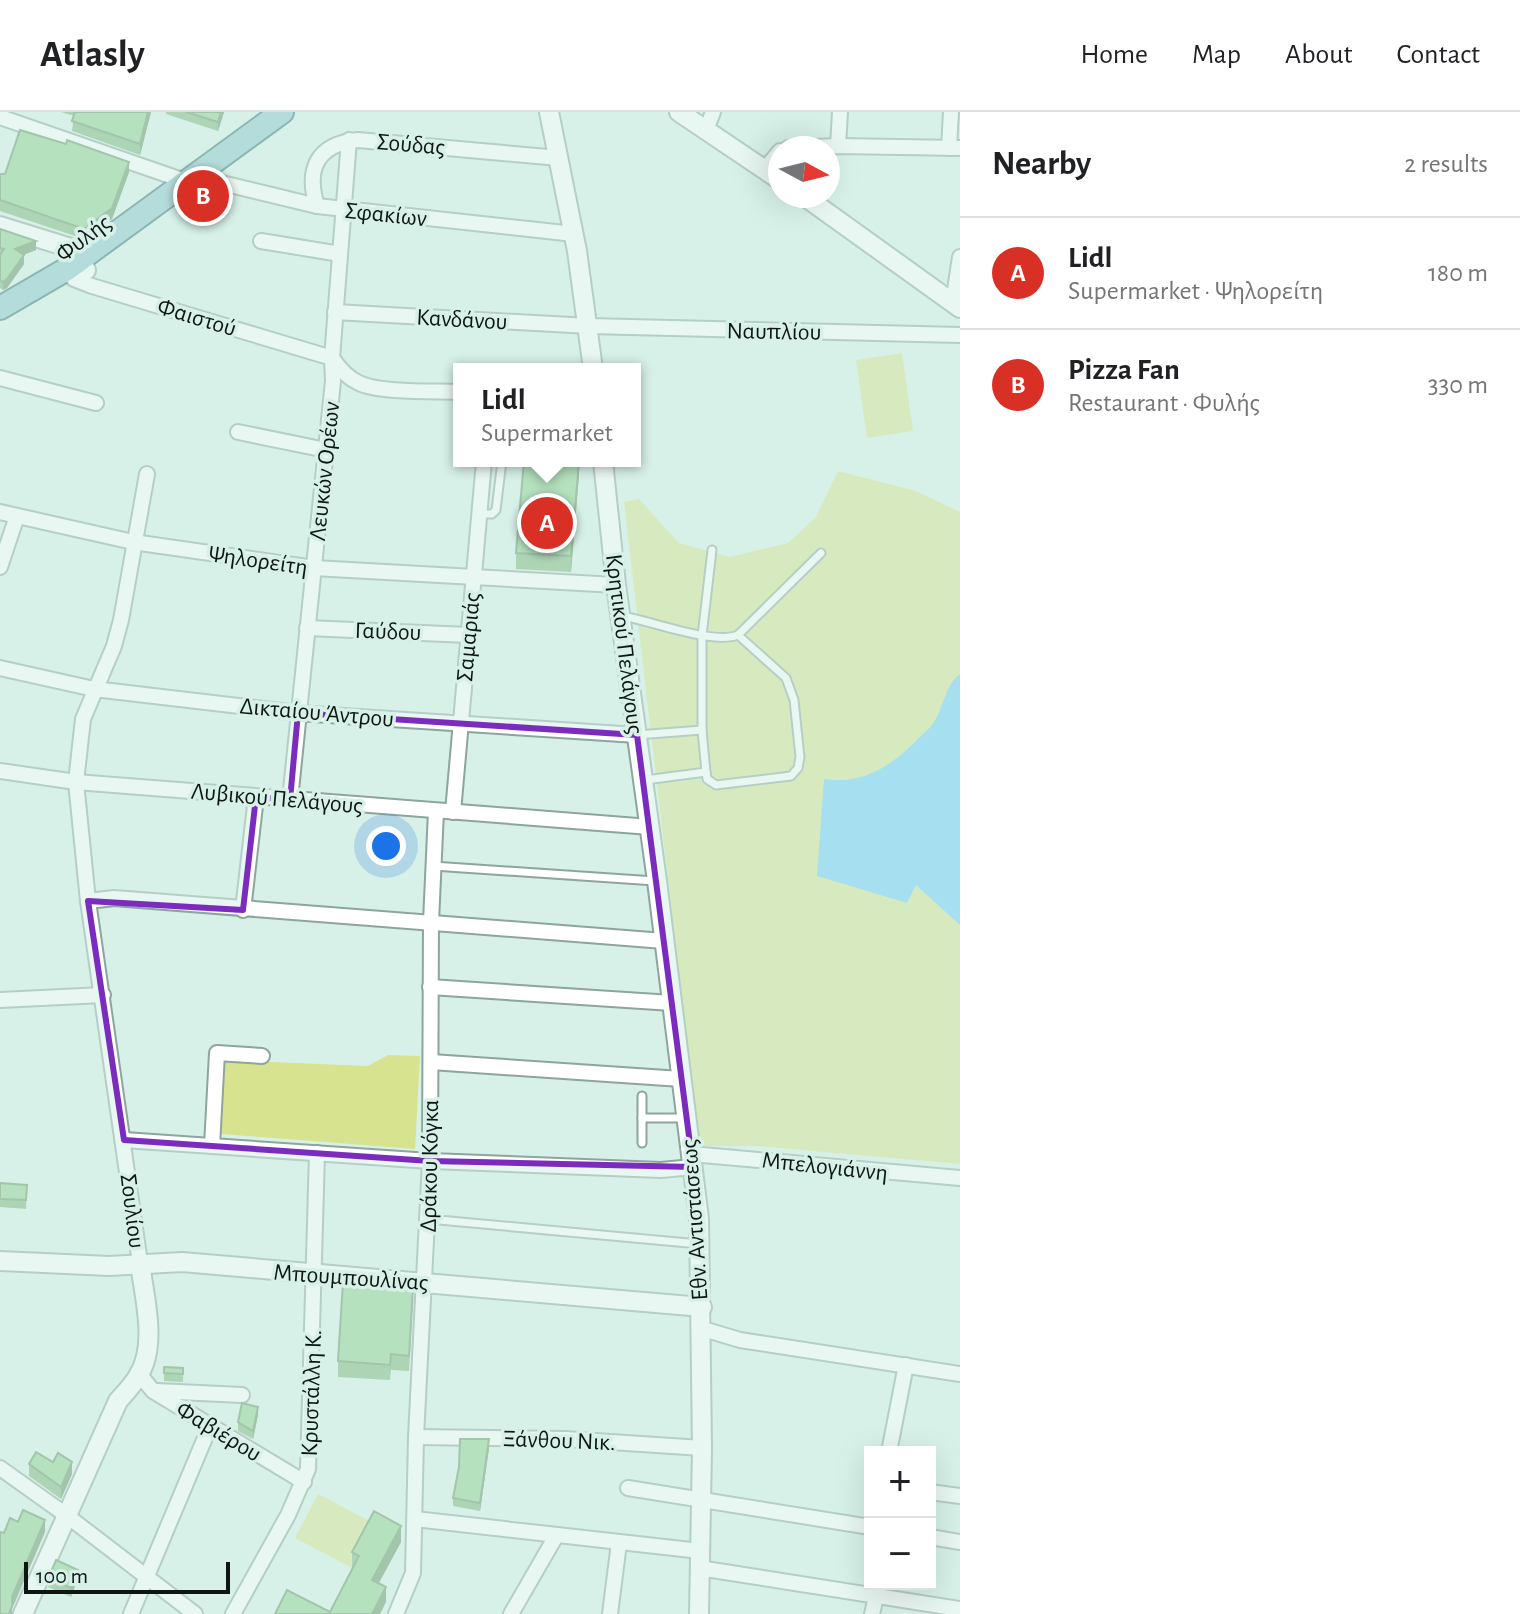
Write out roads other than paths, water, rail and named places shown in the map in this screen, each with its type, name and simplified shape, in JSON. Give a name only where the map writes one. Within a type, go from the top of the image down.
[{"type":"main road","name":"Φυλής","points":[[0,321],[130,236],[196,176],[282,112]]},
{"type":"main road","name":"Φυλής","points":[[0,308],[77,269]]},
{"type":"street","points":[[549,112],[574,234],[592,363]]},
{"type":"street","points":[[679,112],[768,171]]},
{"type":"street","points":[[706,130],[713,112]]},
{"type":"street","points":[[839,136],[840,112]]},
{"type":"street","points":[[840,146],[954,148],[951,112]]},
{"type":"street","name":"Σφακίων","points":[[0,117],[196,176],[317,206],[574,234]]},
{"type":"street","name":"Σούδας","points":[[317,206],[312,176],[321,154],[339,142],[349,140],[559,158]]},
{"type":"street","name":"Λευκών Ορέων","points":[[290,800],[333,381],[335,312],[349,140]]},
{"type":"street","points":[[821,208],[957,306]]},
{"type":"street","points":[[0,226],[71,248],[77,269]]},
{"type":"street","points":[[261,241],[340,254]]},
{"type":"street","points":[[957,306],[960,257]]},
{"type":"street","name":"Φαιστού","points":[[77,269],[92,286],[332,358]]},
{"type":"street","name":"Κανδάνου","points":[[335,312],[589,326]]},
{"type":"street","name":"Ναυπλίου","points":[[589,326],[960,335]]},
{"type":"street","points":[[332,358],[342,372],[360,384],[379,388],[453,392]]},
{"type":"street","points":[[0,378],[96,403]]},
{"type":"street","points":[[238,432],[326,450]]},
{"type":"street","name":"Σαμαριάς","points":[[453,812],[483,467]]},
{"type":"street","name":"Κρητικού Πελάγους","points":[[604,467],[616,585],[650,827]]},
{"type":"street","name":"Σουλίου","points":[[23,1614],[118,1401],[140,1375],[147,1350],[140,1263],[88,901],[76,782],[83,719],[114,646],[121,620],[147,474]]},
{"type":"street","name":"Ψηλορείτη","points":[[0,512],[133,542],[314,568],[616,585]]},
{"type":"street","points":[[0,567],[17,516]]},
{"type":"street","name":"Γαύδου","points":[[307,628],[468,635]]},
{"type":"street","name":"Δικταίου Άντρου","points":[[0,668],[94,689],[298,713],[637,735]]},
{"type":"street","name":"Λυβικού Πελάγους","points":[[0,771],[76,782],[650,827]]},
{"type":"street","points":[[243,910],[256,797]]},
{"type":"street","name":"Δράκου Κόγκα","points":[[396,1614],[413,1573],[416,1437],[430,1161],[431,922],[436,811]]},
{"type":"street","name":"Εθν. Αντιστάσεως","points":[[650,827],[701,1244],[699,1614]]},
{"type":"street","points":[[88,901],[114,898],[664,941]]},
{"type":"street","points":[[430,987],[672,1003]]},
{"type":"street","points":[[0,1000],[103,995]]},
{"type":"street","points":[[212,1146],[217,1053],[262,1056]]},
{"type":"street","points":[[431,1062],[681,1079]]},
{"type":"street","name":"Μπελογιάννη","points":[[124,1140],[430,1161],[661,1170],[692,1161],[960,1178]]},
{"type":"street","name":"Κρυστάλλη Κ.","points":[[233,1614],[304,1482],[309,1452],[317,1153]]},
{"type":"street","name":"Μπουμπουλίνας","points":[[0,1261],[109,1266],[182,1262],[702,1307]]},
{"type":"street","points":[[700,1328],[740,1340],[960,1374]]},
{"type":"street","points":[[890,1446],[906,1365]]},
{"type":"street","name":"Φαβιέρου","points":[[140,1375],[153,1391],[304,1482]]},
{"type":"street","points":[[153,1391],[242,1395]]},
{"type":"street","points":[[131,1614],[210,1426]]},
{"type":"street","name":"Ξάνθου Νικ.","points":[[416,1437],[565,1439],[702,1448]]},
{"type":"street","points":[[0,1468],[195,1614]]},
{"type":"street","points":[[628,1488],[864,1526]]},
{"type":"street","points":[[936,1493],[960,1496]]},
{"type":"street","points":[[415,1519],[619,1543],[876,1597],[960,1609]]},
{"type":"street","points":[[511,1614],[556,1536]]},
{"type":"street","points":[[936,1538],[960,1542]]},
{"type":"street","points":[[610,1614],[619,1543]]},
{"type":"street","points":[[872,1614],[876,1597]]},
{"type":"lane","points":[[479,514],[494,513],[501,467]]},
{"type":"lane","points":[[712,550],[702,636],[702,730],[707,779],[716,785],[791,776],[798,768],[800,757],[794,700],[786,678],[738,635]]},
{"type":"lane","points":[[620,616],[652,621],[702,636],[730,638],[738,635],[821,553]]},
{"type":"lane","points":[[637,735],[702,730]]},
{"type":"lane","points":[[643,781],[706,772]]},
{"type":"lane","points":[[433,866],[657,881]]},
{"type":"lane","points":[[642,1096],[642,1143]]},
{"type":"lane","points":[[642,1118],[686,1118]]},
{"type":"lane","points":[[428,1219],[701,1244]]},
{"type":"water","points":[[960,674],[960,925],[916,885],[907,903],[817,876],[824,779],[864,776],[897,758],[932,725],[951,684]]},
{"type":"place","name":"Pizza Fan","points":[[203,196]]},
{"type":"place","name":"Lidl","points":[[547,523]]}]
